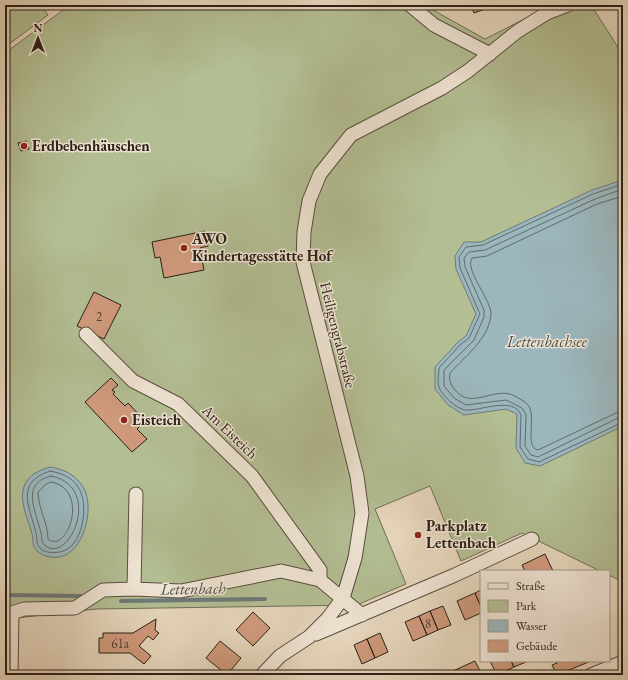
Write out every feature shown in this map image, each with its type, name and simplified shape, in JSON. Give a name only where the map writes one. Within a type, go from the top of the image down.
[{"type":"street","points":[[410,5],[434,25],[490,54]]},
{"type":"street","name":"Heiligengrabstraße","points":[[262,675],[280,656],[309,637],[328,618],[343,598],[355,558],[362,513],[357,476],[303,262],[304,232],[309,201],[320,174],[352,135],[442,88],[490,54],[518,31],[546,13],[568,5]]},
{"type":"street","name":"Am Eisteich","points":[[86,334],[134,381],[178,404],[252,476],[320,570],[320,580]]},
{"type":"street","points":[[134,589],[136,494]]},
{"type":"street","points":[[309,637],[455,576],[532,539]]},
{"type":"street","points":[[11,675],[8,613],[24,609],[75,608],[103,590],[134,589],[181,591],[281,571],[320,580],[362,615]]},
{"type":"street","points":[[591,675],[623,662]]},
{"type":"green space","points":[[5,5],[41,5],[48,15],[5,47]]},
{"type":"green space","points":[[70,5],[424,5],[485,39],[552,5],[591,5],[621,52],[623,52],[623,582],[610,576],[610,570],[598,570],[522,533],[461,561],[430,486],[375,509],[406,584],[357,605],[96,609],[7,619],[5,675],[5,53]]},
{"type":"water","name":"Lettenbachsee","points":[[623,180],[623,426],[540,466],[525,463],[516,448],[517,414],[506,409],[464,415],[448,405],[435,389],[435,367],[458,342],[466,336],[476,314],[456,269],[455,256],[464,242],[481,242],[592,190]]},
{"type":"water","points":[[50,467],[63,470],[71,474],[81,484],[88,502],[86,524],[78,544],[63,556],[56,557],[42,555],[35,549],[23,500],[24,487],[29,478],[37,472]]},
{"type":"building","points":[[471,5],[496,5],[474,13]]},
{"type":"building","name":"Erdbebenhäuschen","points":[[26,141],[29,149],[21,151],[18,143]]},
{"type":"building","points":[[205,231],[208,246],[200,248],[204,270],[164,278],[160,257],[155,258],[152,242]]},
{"type":"building","points":[[94,292],[121,305],[104,339],[77,326]]},
{"type":"building","points":[[111,378],[118,385],[112,390],[115,392],[113,394],[125,406],[128,403],[145,421],[137,429],[147,439],[132,452],[85,402]]},
{"type":"building","points":[[545,554],[553,570],[524,570],[522,565]]},
{"type":"building","points":[[480,590],[480,605],[475,593]]},
{"type":"building","points":[[475,593],[480,605],[480,613],[465,620],[457,601]]},
{"type":"building","points":[[443,606],[451,625],[438,630],[430,611]]},
{"type":"building","points":[[430,611],[438,630],[427,635],[419,616]]},
{"type":"building","points":[[253,612],[270,628],[253,646],[236,630]]},
{"type":"building","points":[[419,616],[427,635],[413,641],[405,622]]},
{"type":"building","points":[[156,619],[155,630],[159,633],[153,640],[148,636],[139,646],[151,656],[144,664],[130,653],[99,653],[99,638],[103,638],[103,633],[133,633]]},
{"type":"building","points":[[380,633],[388,652],[375,658],[367,639]]},
{"type":"building","points":[[367,639],[375,658],[362,664],[354,645]]},
{"type":"building","points":[[220,641],[241,658],[227,675],[206,658]]},
{"type":"building","points":[[475,661],[482,675],[457,675],[455,670]]},
{"type":"building","points":[[490,662],[512,662],[514,667],[497,675]]},
{"type":"building","points":[[512,662],[526,662],[514,667]]},
{"type":"building","points":[[589,662],[557,675],[552,665],[557,663]]},
{"type":"building","points":[[455,670],[457,675],[444,675]]},
{"type":"waterway","name":"Lettenbach","points":[[5,595],[81,596]]},
{"type":"waterway","name":"Lettenbach","points":[[121,601],[265,599]]},
{"type":"place","name":"Erdbebenhäuschen","points":[[24,146]]},
{"type":"place","name":"AWO Kindertagesstätte Hof","points":[[184,248]]},
{"type":"place","name":"Eisteich","points":[[124,420]]},
{"type":"place","name":"Parkplatz Lettenbach","points":[[418,535]]}]
